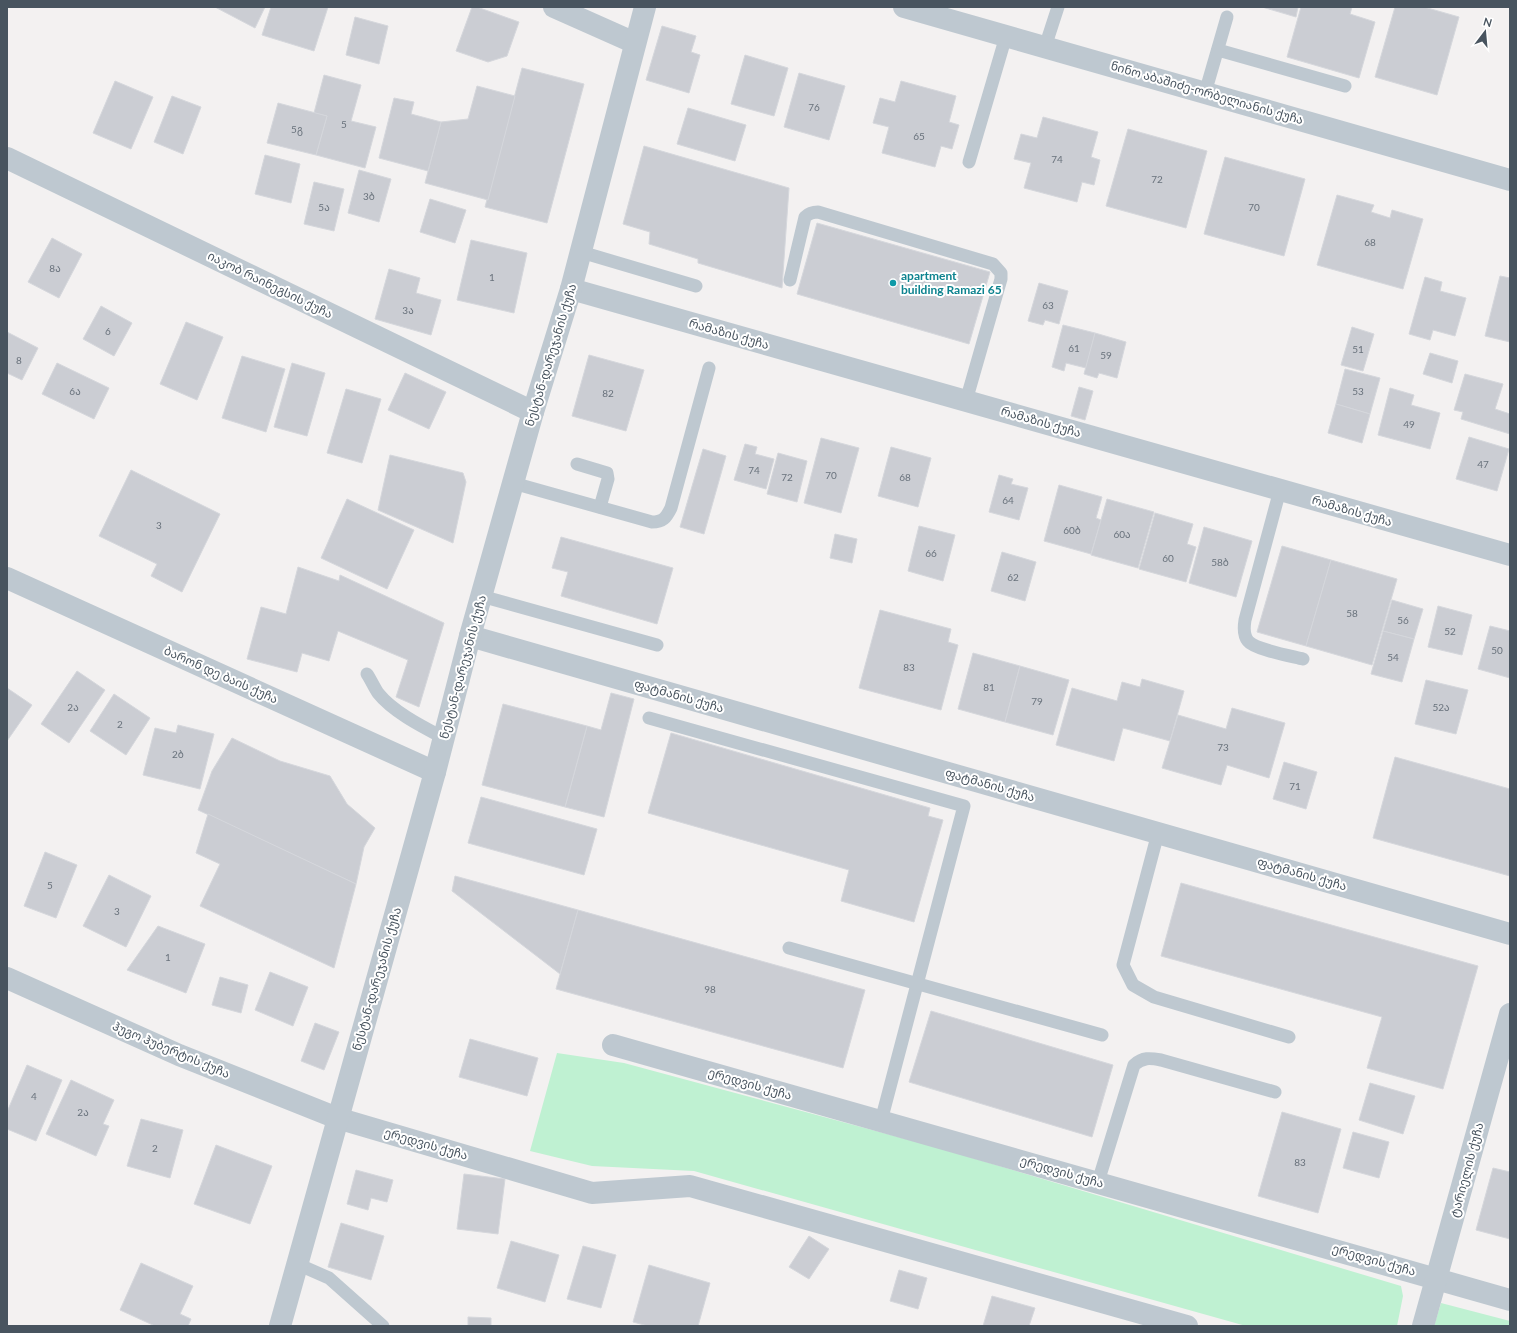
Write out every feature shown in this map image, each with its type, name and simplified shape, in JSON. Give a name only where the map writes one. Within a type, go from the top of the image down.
[{"type":"street","points":[[554,7],[635,43]]},
{"type":"street","name":"ნესტან-დარეჯანის ქუჩა","points":[[280,1326],[337,1118],[436,772],[470,636],[533,412],[571,289],[645,7]]},
{"type":"street","name":"ნინო აბაშიძე-ორბელიანის ქუჩა","points":[[904,7],[1510,180]]},
{"type":"street","name":"იაკობ რაინეგსის ქუჩა","points":[[7,158],[533,412]]},
{"type":"street","name":"რამაზის ქუჩა","points":[[571,289],[1510,555]]},
{"type":"street","name":"ბარონ დე ბაის ქუჩა","points":[[7,578],[436,772]]},
{"type":"street","name":"ფატმანის ქუჩა","points":[[470,636],[1510,934]]},
{"type":"street","name":"ჰუგო ჰუბერტის ქუჩა","points":[[7,978],[179,1055],[337,1118]]},
{"type":"street","name":"ტარიელის ქუჩა","points":[[1423,1326],[1510,1014]]},
{"type":"street","name":"ერედვის ქუჩა","points":[[613,1045],[1510,1300]]},
{"type":"street","name":"ერედვის ქუჩა","points":[[337,1118],[592,1193],[690,1186],[1187,1326]]},
{"type":"lane","points":[[1045,47],[1058,7]]},
{"type":"lane","points":[[1205,93],[1227,17]]},
{"type":"lane","points":[[969,162],[1006,36]]},
{"type":"lane","points":[[1218,50],[1345,86]]},
{"type":"lane","points":[[790,280],[806,217],[813,212],[993,264],[1001,273],[1001,279],[966,401]]},
{"type":"lane","points":[[581,252],[696,286]]},
{"type":"lane","points":[[513,483],[652,522],[660,522],[667,517],[673,500],[709,368]]},
{"type":"lane","points":[[577,464],[607,473],[608,479],[600,507]]},
{"type":"lane","points":[[1280,490],[1245,620],[1244,631],[1248,641],[1260,648],[1303,659]]},
{"type":"lane","points":[[482,596],[657,645]]},
{"type":"lane","points":[[367,674],[379,694],[396,709],[416,723],[444,738]]},
{"type":"lane","points":[[649,718],[964,806],[881,1121]]},
{"type":"lane","points":[[1158,833],[1123,965],[1133,985],[1154,997],[1289,1037]]},
{"type":"lane","points":[[789,948],[1102,1035]]},
{"type":"lane","points":[[1098,1182],[1134,1065],[1140,1060],[1149,1058],[1161,1060],[1275,1092]]},
{"type":"lane","points":[[297,1264],[329,1278],[381,1325]]},
{"type":"green space","points":[[557,1053],[624,1063],[939,1148],[1401,1286],[1403,1296],[1397,1326],[1246,1326],[694,1171],[592,1166],[530,1151]]},
{"type":"green space","points":[[1441,1303],[1510,1321],[1510,1326],[1434,1326]]},
{"type":"building","points":[[215,7],[265,7],[255,28]]},
{"type":"building","points":[[271,7],[328,7],[314,51],[262,35]]},
{"type":"building","points":[[472,7],[477,7],[519,22],[507,56],[488,62],[456,51]]},
{"type":"building","points":[[1262,7],[1298,7],[1296,17]]},
{"type":"building","points":[[1301,7],[1352,7],[1350,14],[1375,22],[1359,78],[1287,57]]},
{"type":"building","points":[[1395,7],[1424,7],[1459,17],[1437,95],[1375,77]]},
{"type":"building","points":[[355,17],[388,26],[379,64],[346,55]]},
{"type":"building","points":[[662,26],[696,36],[691,52],[700,55],[689,93],[646,80]]},
{"type":"building","points":[[745,55],[788,68],[774,116],[731,104]]},
{"type":"building","points":[[522,68],[584,84],[547,223],[485,207]]},
{"type":"building","points":[[799,73],[845,86],[829,140],[784,127]]},
{"type":"building","points":[[324,75],[361,85],[351,121],[376,127],[365,168],[316,155],[327,116],[314,113]]},
{"type":"building","points":[[115,81],[153,97],[131,149],[93,133]]},
{"type":"building","points":[[901,81],[956,96],[949,122],[959,125],[952,149],[941,146],[935,167],[882,153],[889,127],[873,123],[880,98],[895,102]]},
{"type":"building","points":[[477,86],[515,96],[488,200],[425,183],[441,122],[468,119]]},
{"type":"building","points":[[172,96],[201,107],[183,154],[154,142]]},
{"type":"building","points":[[394,98],[414,102],[411,114],[441,122],[428,171],[379,158]]},
{"type":"building","points":[[278,103],[327,116],[316,155],[267,143]]},
{"type":"building","points":[[688,108],[746,125],[735,161],[677,144]]},
{"type":"building","points":[[1043,117],[1098,132],[1091,157],[1100,160],[1094,185],[1082,182],[1077,202],[1024,188],[1031,163],[1014,159],[1021,134],[1037,138]]},
{"type":"building","points":[[1128,129],[1207,151],[1186,228],[1106,206]]},
{"type":"building","points":[[644,146],[789,188],[782,288],[698,263],[698,259],[649,244],[650,232],[623,224]]},
{"type":"building","points":[[265,155],[300,164],[291,203],[255,194]]},
{"type":"building","points":[[1225,157],[1305,179],[1284,256],[1204,234]]},
{"type":"building","points":[[359,170],[391,179],[379,222],[348,213]]},
{"type":"building","points":[[314,182],[344,189],[334,231],[304,224]]},
{"type":"building","points":[[1337,195],[1374,205],[1371,212],[1390,218],[1392,210],[1423,219],[1403,289],[1317,265]]},
{"type":"building","points":[[430,199],[466,210],[455,243],[420,232]]},
{"type":"building","name":"apartment building Ramazi 65","points":[[817,223],[990,272],[969,344],[797,294]]},
{"type":"building","points":[[52,238],[82,254],[59,298],[28,282]]},
{"type":"building","points":[[471,240],[527,253],[514,313],[457,300]]},
{"type":"building","points":[[389,269],[420,278],[416,293],[441,300],[431,335],[375,319]]},
{"type":"building","points":[[1500,276],[1510,278],[1510,342],[1485,336]]},
{"type":"building","points":[[1425,277],[1442,282],[1440,291],[1466,298],[1455,336],[1433,330],[1430,340],[1409,334]]},
{"type":"building","points":[[1039,283],[1068,291],[1059,324],[1045,320],[1043,325],[1028,321]]},
{"type":"building","points":[[101,306],[132,323],[114,356],[83,339]]},
{"type":"building","points":[[186,322],[223,337],[197,400],[160,384]]},
{"type":"building","points":[[1063,325],[1095,333],[1086,368],[1066,363],[1064,371],[1052,367]]},
{"type":"building","points":[[1352,327],[1374,334],[1363,371],[1341,365]]},
{"type":"building","points":[[7,332],[38,348],[22,380],[7,373]]},
{"type":"building","points":[[1095,333],[1126,342],[1117,378],[1099,373],[1097,378],[1084,374]]},
{"type":"building","points":[[1430,353],[1458,361],[1452,383],[1423,374]]},
{"type":"building","points":[[589,355],[644,370],[626,431],[572,416]]},
{"type":"building","points":[[242,356],[285,369],[266,432],[222,418]]},
{"type":"building","points":[[57,363],[109,388],[94,419],[42,394]]},
{"type":"building","points":[[292,363],[325,373],[307,436],[274,427]]},
{"type":"building","points":[[1345,369],[1380,378],[1370,414],[1336,404]]},
{"type":"building","points":[[405,373],[446,392],[429,429],[388,410]]},
{"type":"building","points":[[1465,374],[1503,384],[1495,409],[1510,414],[1510,434],[1461,419],[1463,412],[1454,410]]},
{"type":"building","points":[[1079,387],[1093,391],[1085,420],[1071,416]]},
{"type":"building","points":[[1390,388],[1414,395],[1411,405],[1440,413],[1430,449],[1378,435]]},
{"type":"building","points":[[346,389],[381,399],[362,463],[327,453]]},
{"type":"building","points":[[1336,404],[1370,414],[1362,443],[1328,433]]},
{"type":"building","points":[[1469,437],[1509,449],[1497,491],[1456,479]]},
{"type":"building","points":[[821,438],[859,448],[841,513],[804,503]]},
{"type":"building","points":[[745,444],[757,447],[755,454],[774,459],[766,489],[734,480]]},
{"type":"building","points":[[891,447],[931,458],[918,507],[878,496]]},
{"type":"building","points":[[703,449],[726,456],[704,534],[680,527]]},
{"type":"building","points":[[778,453],[807,461],[797,502],[767,494]]},
{"type":"building","points":[[390,455],[463,473],[466,482],[453,543],[378,510]]},
{"type":"building","points":[[131,470],[220,514],[182,592],[151,576],[157,564],[99,536]]},
{"type":"building","points":[[999,475],[1013,479],[1011,484],[1028,488],[1019,520],[989,512]]},
{"type":"building","points":[[1059,485],[1102,497],[1096,518],[1101,520],[1091,554],[1044,541]]},
{"type":"building","points":[[347,499],[414,530],[387,589],[321,558]]},
{"type":"building","points":[[1107,499],[1154,512],[1138,568],[1091,555]]},
{"type":"building","points":[[1155,513],[1193,524],[1187,544],[1196,547],[1186,582],[1139,569]]},
{"type":"building","points":[[919,526],[955,535],[943,581],[908,571]]},
{"type":"building","points":[[1204,527],[1252,541],[1236,597],[1189,583]]},
{"type":"building","points":[[835,534],[857,539],[852,563],[830,558]]},
{"type":"building","points":[[561,537],[673,568],[657,624],[561,596],[568,572],[552,568]]},
{"type":"building","points":[[1282,546],[1331,560],[1306,646],[1257,632]]},
{"type":"building","points":[[1002,552],[1036,562],[1025,601],[991,591]]},
{"type":"building","points":[[1331,560],[1397,579],[1372,665],[1306,646]]},
{"type":"building","points":[[298,567],[339,581],[340,575],[444,623],[419,707],[396,697],[408,660],[338,631],[329,661],[302,653],[297,672],[247,659],[261,607],[286,614]]},
{"type":"building","points":[[1392,600],[1423,609],[1414,639],[1383,631]]},
{"type":"building","points":[[1438,606],[1472,615],[1462,655],[1428,647]]},
{"type":"building","points":[[880,610],[951,629],[948,642],[958,645],[941,710],[859,688]]},
{"type":"building","points":[[1490,626],[1510,631],[1510,678],[1478,669]]},
{"type":"building","points":[[1383,631],[1414,639],[1402,682],[1371,674]]},
{"type":"building","points":[[973,653],[1020,666],[1005,722],[958,709]]},
{"type":"building","points":[[1020,666],[1069,680],[1053,735],[1005,722]]},
{"type":"building","points":[[77,671],[105,690],[69,743],[41,724]]},
{"type":"building","points":[[1142,679],[1184,691],[1170,741],[1123,728],[1114,761],[1056,745],[1072,688],[1117,701],[1122,682],[1140,687]]},
{"type":"building","points":[[1426,680],[1468,690],[1456,734],[1415,724]]},
{"type":"building","points":[[7,688],[32,705],[7,741]]},
{"type":"building","points":[[611,693],[634,699],[604,817],[565,807],[587,726],[601,730]]},
{"type":"building","points":[[114,694],[150,718],[126,755],[90,731]]},
{"type":"building","points":[[503,704],[587,726],[565,807],[482,785]]},
{"type":"building","points":[[1232,708],[1285,723],[1269,778],[1227,765],[1221,785],[1162,768],[1178,715],[1226,729]]},
{"type":"building","points":[[178,725],[214,734],[200,789],[143,775],[155,728],[176,733]]},
{"type":"building","points":[[671,733],[930,808],[928,816],[943,820],[914,922],[841,901],[849,870],[648,813]]},
{"type":"building","points":[[232,738],[280,761],[330,776],[347,804],[375,828],[364,847],[356,884],[198,810],[212,771]]},
{"type":"building","points":[[1395,757],[1510,789],[1510,876],[1373,838]]},
{"type":"building","points":[[1284,762],[1317,772],[1306,809],[1273,799]]},
{"type":"building","points":[[481,797],[597,829],[584,875],[468,843]]},
{"type":"building","points":[[208,814],[356,884],[334,968],[200,906],[220,864],[196,853]]},
{"type":"building","points":[[45,852],[77,865],[56,918],[24,906]]},
{"type":"building","points":[[109,875],[151,896],[126,947],[83,926]]},
{"type":"building","points":[[455,876],[578,910],[560,974],[452,891]]},
{"type":"building","points":[[1181,883],[1478,966],[1443,1089],[1367,1068],[1382,1017],[1161,956]]},
{"type":"building","points":[[578,910],[865,990],[843,1068],[556,989]]},
{"type":"building","points":[[158,926],[205,944],[186,993],[127,970]]},
{"type":"building","points":[[270,972],[308,987],[293,1026],[255,1010]]},
{"type":"building","points":[[220,977],[248,985],[241,1013],[212,1005]]},
{"type":"building","points":[[931,1011],[1113,1065],[1092,1137],[909,1082]]},
{"type":"building","points":[[315,1023],[339,1032],[324,1070],[301,1061]]},
{"type":"building","points":[[470,1039],[538,1058],[527,1096],[459,1077]]},
{"type":"building","points":[[27,1065],[62,1080],[36,1141],[7,1129],[7,1112]]},
{"type":"building","points":[[71,1080],[114,1100],[103,1124],[109,1126],[96,1156],[46,1134]]},
{"type":"building","points":[[1370,1083],[1415,1096],[1403,1134],[1359,1120]]},
{"type":"building","points":[[1282,1112],[1341,1129],[1318,1213],[1258,1196]]},
{"type":"building","points":[[141,1119],[183,1130],[170,1178],[127,1166]]},
{"type":"building","points":[[1353,1132],[1389,1142],[1379,1178],[1343,1168]]},
{"type":"building","points":[[216,1145],[272,1166],[250,1224],[194,1204]]},
{"type":"building","points":[[1493,1168],[1510,1172],[1510,1239],[1476,1230]]},
{"type":"building","points":[[356,1170],[393,1180],[387,1202],[371,1198],[368,1210],[347,1204]]},
{"type":"building","points":[[464,1174],[505,1179],[498,1234],[457,1229]]},
{"type":"building","points":[[341,1223],[384,1236],[371,1280],[328,1267]]},
{"type":"building","points":[[809,1236],[829,1249],[809,1279],[789,1267]]},
{"type":"building","points":[[511,1241],[559,1255],[545,1302],[497,1288]]},
{"type":"building","points":[[583,1246],[616,1255],[601,1308],[567,1299]]},
{"type":"building","points":[[141,1263],[193,1286],[180,1314],[191,1319],[188,1326],[155,1326],[120,1310]]},
{"type":"building","points":[[649,1265],[710,1283],[698,1326],[648,1326],[633,1322]]},
{"type":"building","points":[[899,1270],[927,1278],[918,1309],[890,1301]]},
{"type":"building","points":[[992,1296],[1035,1308],[1029,1326],[983,1326]]},
{"type":"building","points":[[468,1317],[491,1318],[491,1326],[468,1326]]},
{"type":"place","name":"apartment building Ramazi 65","points":[[893,283]]}]
